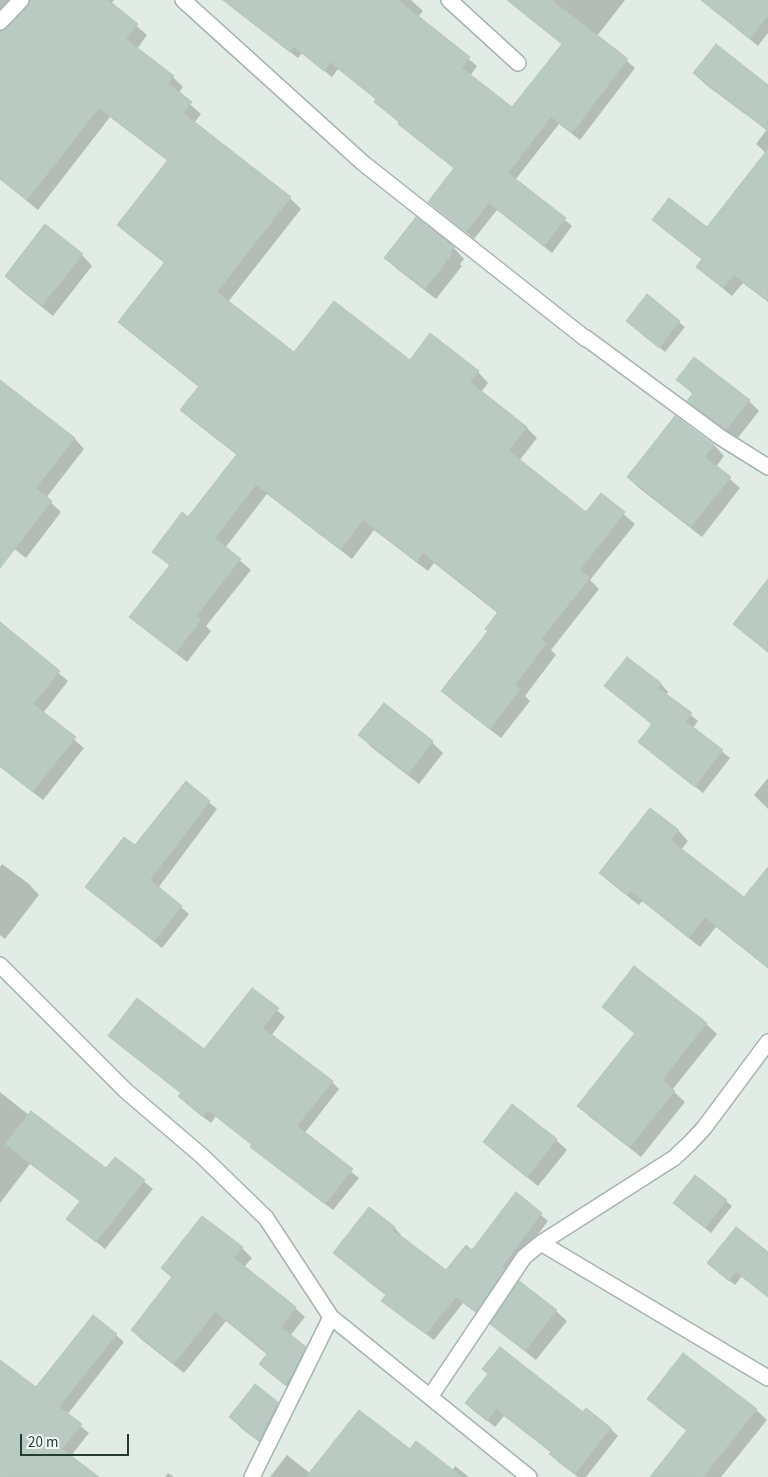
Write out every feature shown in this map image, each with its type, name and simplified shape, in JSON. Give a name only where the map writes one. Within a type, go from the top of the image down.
[{"type":"street","points":[[0,22],[21,0]]},
{"type":"street","points":[[184,0],[363,163],[586,339],[720,437],[768,467]]},
{"type":"street","points":[[449,0],[518,63]]},
{"type":"street","points":[[0,965],[126,1091],[202,1156],[266,1218],[331,1317],[529,1477]]},
{"type":"street","points":[[430,1397],[524,1257],[540,1243],[674,1158],[704,1128],[768,1042]]},
{"type":"street","points":[[540,1243],[768,1378]]},
{"type":"street","points":[[252,1477],[331,1317]]},
{"type":"building","points":[[30,0],[108,0],[138,24],[126,39],[174,76],[168,83],[192,102],[183,113],[291,197],[217,292],[294,352],[334,301],[410,360],[430,333],[479,371],[470,382],[527,427],[509,451],[586,512],[601,493],[625,512],[580,570],[590,578],[541,639],[546,644],[515,685],[520,690],[490,729],[441,691],[488,631],[485,629],[498,612],[423,553],[417,562],[363,520],[341,550],[256,485],[215,538],[241,559],[196,616],[201,620],[176,653],[129,617],[170,565],[152,552],[182,512],[188,517],[237,454],[180,410],[199,386],[118,322],[165,262],[117,225],[168,160],[99,108],[27,200],[0,179],[0,31],[7,28],[28,6]]},
{"type":"building","points":[[223,0],[398,0],[470,57],[462,68],[512,107],[562,44],[507,0],[552,0],[628,59],[572,133],[551,117],[508,173],[566,218],[544,246],[489,203],[466,232],[428,202],[454,168],[398,124],[399,122],[374,102],[376,99],[330,62],[324,71],[294,47],[290,52]]},
{"type":"building","points":[[701,0],[768,0],[768,16],[750,39]]},
{"type":"building","points":[[716,44],[768,85],[768,131],[693,73]]},
{"type":"building","points":[[768,149],[768,301],[734,275],[723,288],[696,267],[702,259],[652,220],[669,198],[707,227]]},
{"type":"building","points":[[416,217],[455,247],[450,253],[452,254],[425,289],[384,258]]},
{"type":"building","points":[[45,224],[83,254],[42,306],[5,276]]},
{"type":"building","points":[[647,294],[680,321],[659,348],[626,321]]},
{"type":"building","points":[[694,357],[750,400],[726,430],[687,401],[693,393],[676,380]]},
{"type":"building","points":[[0,380],[75,438],[36,488],[52,501],[0,568]]},
{"type":"building","points":[[675,416],[714,445],[705,457],[731,477],[691,527],[627,477]]},
{"type":"building","points":[[768,579],[768,652],[733,624]]},
{"type":"building","points":[[0,622],[60,671],[33,704],[76,737],[33,792],[0,766]]},
{"type":"building","points":[[627,657],[661,683],[658,688],[692,713],[685,721],[723,750],[695,787],[638,742],[652,724],[604,686]]},
{"type":"building","points":[[384,703],[433,741],[408,774],[358,735]]},
{"type":"building","points":[[186,781],[210,801],[150,880],[182,906],[154,941],[85,887],[124,837],[135,845]]},
{"type":"building","points":[[650,808],[679,830],[670,840],[744,897],[768,867],[768,968],[705,917],[689,938],[631,891],[627,895],[599,873]]},
{"type":"building","points":[[634,966],[707,1023],[662,1080],[675,1091],[630,1147],[577,1106],[635,1033],[602,1007]]},
{"type":"building","points":[[252,988],[279,1008],[263,1028],[333,1081],[297,1126],[353,1169],[325,1204],[250,1147],[252,1145],[208,1110],[203,1117],[178,1096],[181,1093],[108,1036],[137,998],[204,1049]]},
{"type":"building","points":[[512,1104],[557,1139],[527,1177],[483,1142]]},
{"type":"building","points":[[31,1111],[106,1168],[115,1157],[145,1180],[96,1242],[66,1219],[80,1201],[5,1144]]},
{"type":"building","points":[[695,1175],[727,1200],[705,1228],[673,1203]]},
{"type":"building","points":[[516,1192],[542,1213],[502,1267],[505,1269],[476,1312],[456,1297],[426,1334],[381,1301],[386,1295],[333,1253],[369,1207],[395,1227],[393,1230],[446,1270],[466,1245],[472,1250]]},
{"type":"building","points":[[202,1216],[243,1247],[234,1258],[296,1307],[281,1327],[306,1347],[285,1385],[259,1364],[268,1353],[215,1312],[174,1364],[131,1330],[172,1277],[161,1268]]},
{"type":"building","points":[[736,1227],[768,1252],[768,1297],[736,1272],[729,1281],[707,1263]]},
{"type":"building","points":[[519,1281],[557,1310],[525,1351],[490,1324]]},
{"type":"building","points":[[93,1315],[117,1334],[59,1407],[82,1424],[62,1449],[99,1477],[0,1477],[0,1360],[36,1387]]},
{"type":"building","points":[[500,1347],[583,1412],[586,1408],[611,1428],[575,1474],[549,1454],[551,1452],[496,1409],[487,1421],[465,1403],[488,1374],[482,1369]]},
{"type":"building","points":[[683,1353],[757,1409],[703,1477],[650,1477],[687,1430],[647,1399]]},
{"type":"building","points":[[255,1384],[278,1402],[259,1441],[229,1417]]},
{"type":"building","points":[[359,1410],[410,1449],[416,1441],[462,1477],[306,1477]]}]
